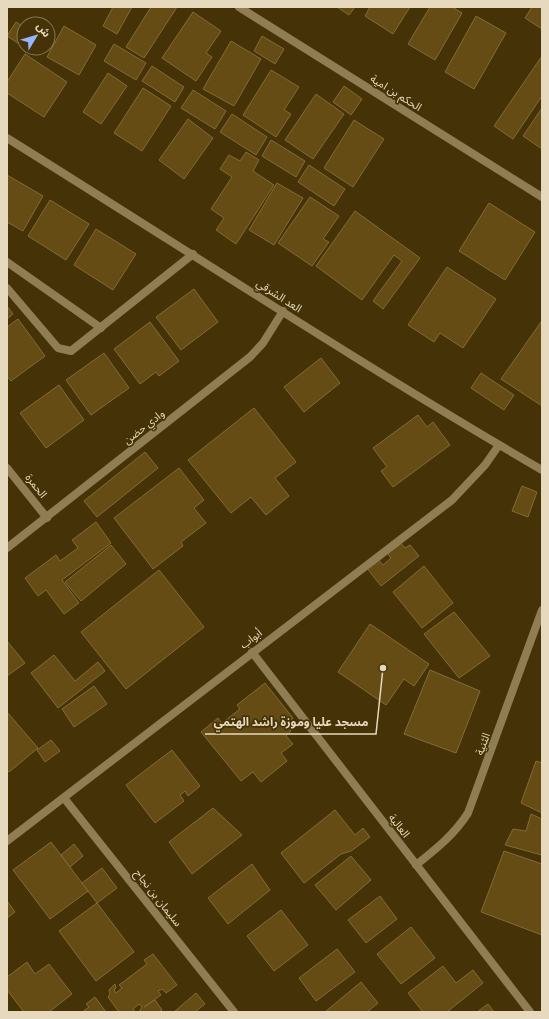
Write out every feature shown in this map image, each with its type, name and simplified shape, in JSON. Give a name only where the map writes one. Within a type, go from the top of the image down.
[{"type":"street","name":"الحكم بن امية","points":[[239,7],[542,198]]},
{"type":"street","name":"العد الشرقي","points":[[7,138],[283,311],[330,343],[542,470]]},
{"type":"street","points":[[7,288],[58,348],[64,351],[71,351],[77,348],[193,254]]},
{"type":"street","points":[[7,262],[101,328]]},
{"type":"street","name":"وادي حضن","points":[[7,548],[250,357],[263,343],[283,311]]},
{"type":"street","name":"أبواب","points":[[7,841],[452,500],[485,465],[499,445]]},
{"type":"street","name":"الحمرة","points":[[7,468],[47,518]]},
{"type":"street","name":"الثنية","points":[[416,865],[446,842],[458,829],[468,813],[542,610]]},
{"type":"street","name":"العالية","points":[[252,652],[530,1012]]},
{"type":"street","name":"سليمان بن نجاح","points":[[64,798],[234,1012]]},
{"type":"building","points":[[113,7],[132,7],[117,34],[103,26]]},
{"type":"building","points":[[151,7],[177,7],[144,58],[126,47]]},
{"type":"building","points":[[337,7],[355,7],[349,15]]},
{"type":"building","points":[[370,7],[410,7],[393,34],[365,16]]},
{"type":"building","points":[[430,7],[452,7],[462,13],[435,60],[408,44]]},
{"type":"building","points":[[532,7],[542,7],[542,29],[525,18]]},
{"type":"building","points":[[193,12],[221,31],[206,53],[212,57],[196,81],[162,58]]},
{"type":"building","points":[[476,16],[506,33],[474,89],[445,72]]},
{"type":"building","points":[[16,22],[16,42],[7,36]]},
{"type":"building","points":[[64,26],[96,45],[79,75],[47,57],[56,56],[56,41]]},
{"type":"building","points":[[262,36],[284,49],[275,64],[254,51]]},
{"type":"building","points":[[231,41],[261,59],[234,106],[203,89]]},
{"type":"building","points":[[114,44],[146,63],[136,80],[104,61]]},
{"type":"building","points":[[24,56],[28,56],[67,82],[44,117],[7,93],[7,82]]},
{"type":"building","points":[[542,56],[542,96],[513,139],[494,126]]},
{"type":"building","points":[[152,66],[184,87],[175,102],[142,81]]},
{"type":"building","points":[[271,70],[299,87],[284,110],[291,114],[276,137],[243,115]]},
{"type":"building","points":[[108,73],[127,86],[101,124],[83,112]]},
{"type":"building","points":[[344,86],[362,99],[351,115],[333,102]]},
{"type":"building","points":[[143,88],[171,106],[142,151],[114,133]]},
{"type":"building","points":[[193,90],[226,111],[215,129],[181,108]]},
{"type":"building","points":[[316,94],[344,114],[313,159],[285,140]]},
{"type":"building","points":[[542,108],[542,149],[523,136]]},
{"type":"building","points":[[232,114],[267,137],[256,155],[220,132]]},
{"type":"building","points":[[188,119],[213,138],[184,179],[159,160]]},
{"type":"building","points":[[354,120],[384,139],[353,187],[324,168]]},
{"type":"building","points":[[271,140],[305,161],[296,177],[262,156]]},
{"type":"building","points":[[246,152],[259,160],[253,171],[274,185],[236,244],[216,230],[224,218],[211,209],[232,177],[220,169],[229,155],[240,161]]},
{"type":"building","points":[[309,165],[345,189],[334,206],[298,182]]},
{"type":"building","points":[[7,175],[43,196],[23,231],[7,222]]},
{"type":"building","points":[[277,183],[303,198],[274,245],[249,230]]},
{"type":"building","points":[[310,197],[339,216],[323,239],[329,242],[312,266],[278,243]]},
{"type":"building","points":[[50,200],[89,224],[66,260],[28,236]]},
{"type":"building","points":[[489,203],[535,232],[505,280],[459,251]]},
{"type":"building","points":[[355,211],[420,258],[383,309],[373,301],[402,261],[394,255],[362,300],[316,266]]},
{"type":"building","points":[[96,229],[136,254],[113,290],[74,265]]},
{"type":"building","points":[[447,267],[496,299],[463,348],[440,333],[434,342],[408,325]]},
{"type":"building","points":[[194,289],[218,322],[181,350],[156,317]]},
{"type":"building","points":[[7,306],[13,314],[7,319]]},
{"type":"building","points":[[18,319],[45,356],[11,381],[7,376],[7,327]]},
{"type":"building","points":[[150,322],[179,361],[159,376],[156,372],[140,384],[114,349]]},
{"type":"building","points":[[541,322],[542,323],[542,406],[501,379]]},
{"type":"building","points":[[104,353],[129,388],[91,415],[66,380]]},
{"type":"building","points":[[321,358],[340,383],[304,412],[284,387]]},
{"type":"building","points":[[481,373],[514,395],[504,410],[471,388]]},
{"type":"building","points":[[59,385],[84,420],[46,448],[20,413]]},
{"type":"building","points":[[254,408],[296,462],[275,478],[289,496],[266,515],[251,497],[231,513],[188,460]]},
{"type":"building","points":[[418,415],[427,427],[433,422],[450,445],[393,487],[381,471],[387,467],[373,448]]},
{"type":"building","points":[[145,452],[158,468],[97,517],[84,501]]},
{"type":"building","points":[[179,468],[204,500],[194,508],[206,523],[181,542],[183,546],[153,569],[114,518]]},
{"type":"building","points":[[522,486],[537,492],[528,517],[512,511]]},
{"type":"building","points":[[96,522],[111,543],[62,580],[79,603],[64,614],[46,590],[38,596],[25,578],[56,555],[60,561],[78,548],[72,540]]},
{"type":"building","points":[[399,541],[405,548],[410,545],[419,556],[381,586],[366,567],[377,558],[383,565],[391,558],[386,551]]},
{"type":"building","points":[[111,545],[126,564],[81,601],[65,582]]},
{"type":"building","points":[[424,566],[453,603],[422,628],[393,592]]},
{"type":"building","points":[[159,570],[204,627],[126,689],[81,632]]},
{"type":"building","points":[[454,612],[490,656],[459,678],[424,634]]},
{"type":"building","points":[[370,624],[429,664],[414,686],[404,679],[386,705],[338,672]]},
{"type":"building","points":[[7,641],[25,663],[7,676]]},
{"type":"building","points":[[54,655],[75,681],[98,662],[105,671],[58,708],[31,673]]},
{"type":"building","points":[[430,670],[480,691],[456,753],[404,734]]},
{"type":"building","points":[[265,683],[293,718],[286,724],[291,731],[286,736],[293,744],[281,753],[287,761],[261,782],[253,772],[241,781],[201,732],[218,718],[222,723],[240,709],[237,705]]},
{"type":"building","points":[[94,686],[107,704],[74,727],[62,709]]},
{"type":"building","points":[[7,712],[38,748],[9,772],[7,770]]},
{"type":"building","points":[[51,740],[60,751],[45,762],[37,750]]},
{"type":"building","points":[[172,750],[200,786],[188,796],[185,791],[180,795],[184,801],[155,823],[126,785]]},
{"type":"building","points":[[536,761],[542,763],[542,813],[521,803]]},
{"type":"building","points":[[213,808],[242,835],[192,874],[169,842]]},
{"type":"building","points":[[335,810],[355,835],[363,828],[370,837],[351,851],[341,854],[304,883],[281,853]]},
{"type":"building","points":[[531,814],[542,819],[542,855],[505,845],[513,829],[526,831]]},
{"type":"building","points":[[51,842],[88,891],[50,919],[13,870]]},
{"type":"building","points":[[74,844],[83,856],[70,867],[61,855]]},
{"type":"building","points":[[504,851],[542,864],[542,935],[481,912]]},
{"type":"building","points":[[351,856],[371,880],[336,910],[315,885]]},
{"type":"building","points":[[252,864],[270,890],[228,924],[208,898]]},
{"type":"building","points":[[102,868],[117,888],[97,903],[82,883]]},
{"type":"building","points":[[380,896],[397,919],[366,943],[348,920]]},
{"type":"building","points":[[7,901],[15,912],[7,918]]},
{"type":"building","points":[[97,903],[134,952],[96,981],[59,931]]},
{"type":"building","points":[[281,910],[308,945],[274,971],[247,936]]},
{"type":"building","points":[[411,927],[435,958],[401,984],[377,954]]},
{"type":"building","points":[[337,949],[355,972],[316,1001],[299,978]]},
{"type":"building","points":[[153,954],[177,985],[166,993],[162,989],[158,991],[161,995],[144,1007],[155,1000],[162,1010],[159,1012],[139,1012],[142,1007],[139,1004],[133,1009],[135,1012],[119,1012],[108,997],[110,994],[109,990],[115,984],[116,988],[114,990],[116,993],[122,988],[119,985],[147,964],[144,960]]},
{"type":"building","points":[[27,962],[35,974],[49,964],[72,994],[49,1012],[24,1012],[7,990],[7,977]]},
{"type":"building","points":[[443,966],[456,983],[473,970],[483,983],[447,1012],[423,1012],[408,993]]},
{"type":"building","points":[[361,982],[378,1003],[367,1012],[325,1012]]},
{"type":"building","points":[[196,993],[205,1004],[195,1012],[174,1012]]},
{"type":"building","points":[[95,997],[106,1012],[82,1012],[89,1007],[86,1004]]},
{"type":"building","points":[[488,1004],[494,1012],[477,1012]]},
{"type":"place","name":"مسجد عليا وموزة راشد الهتمي","points":[[383,668]]}]
